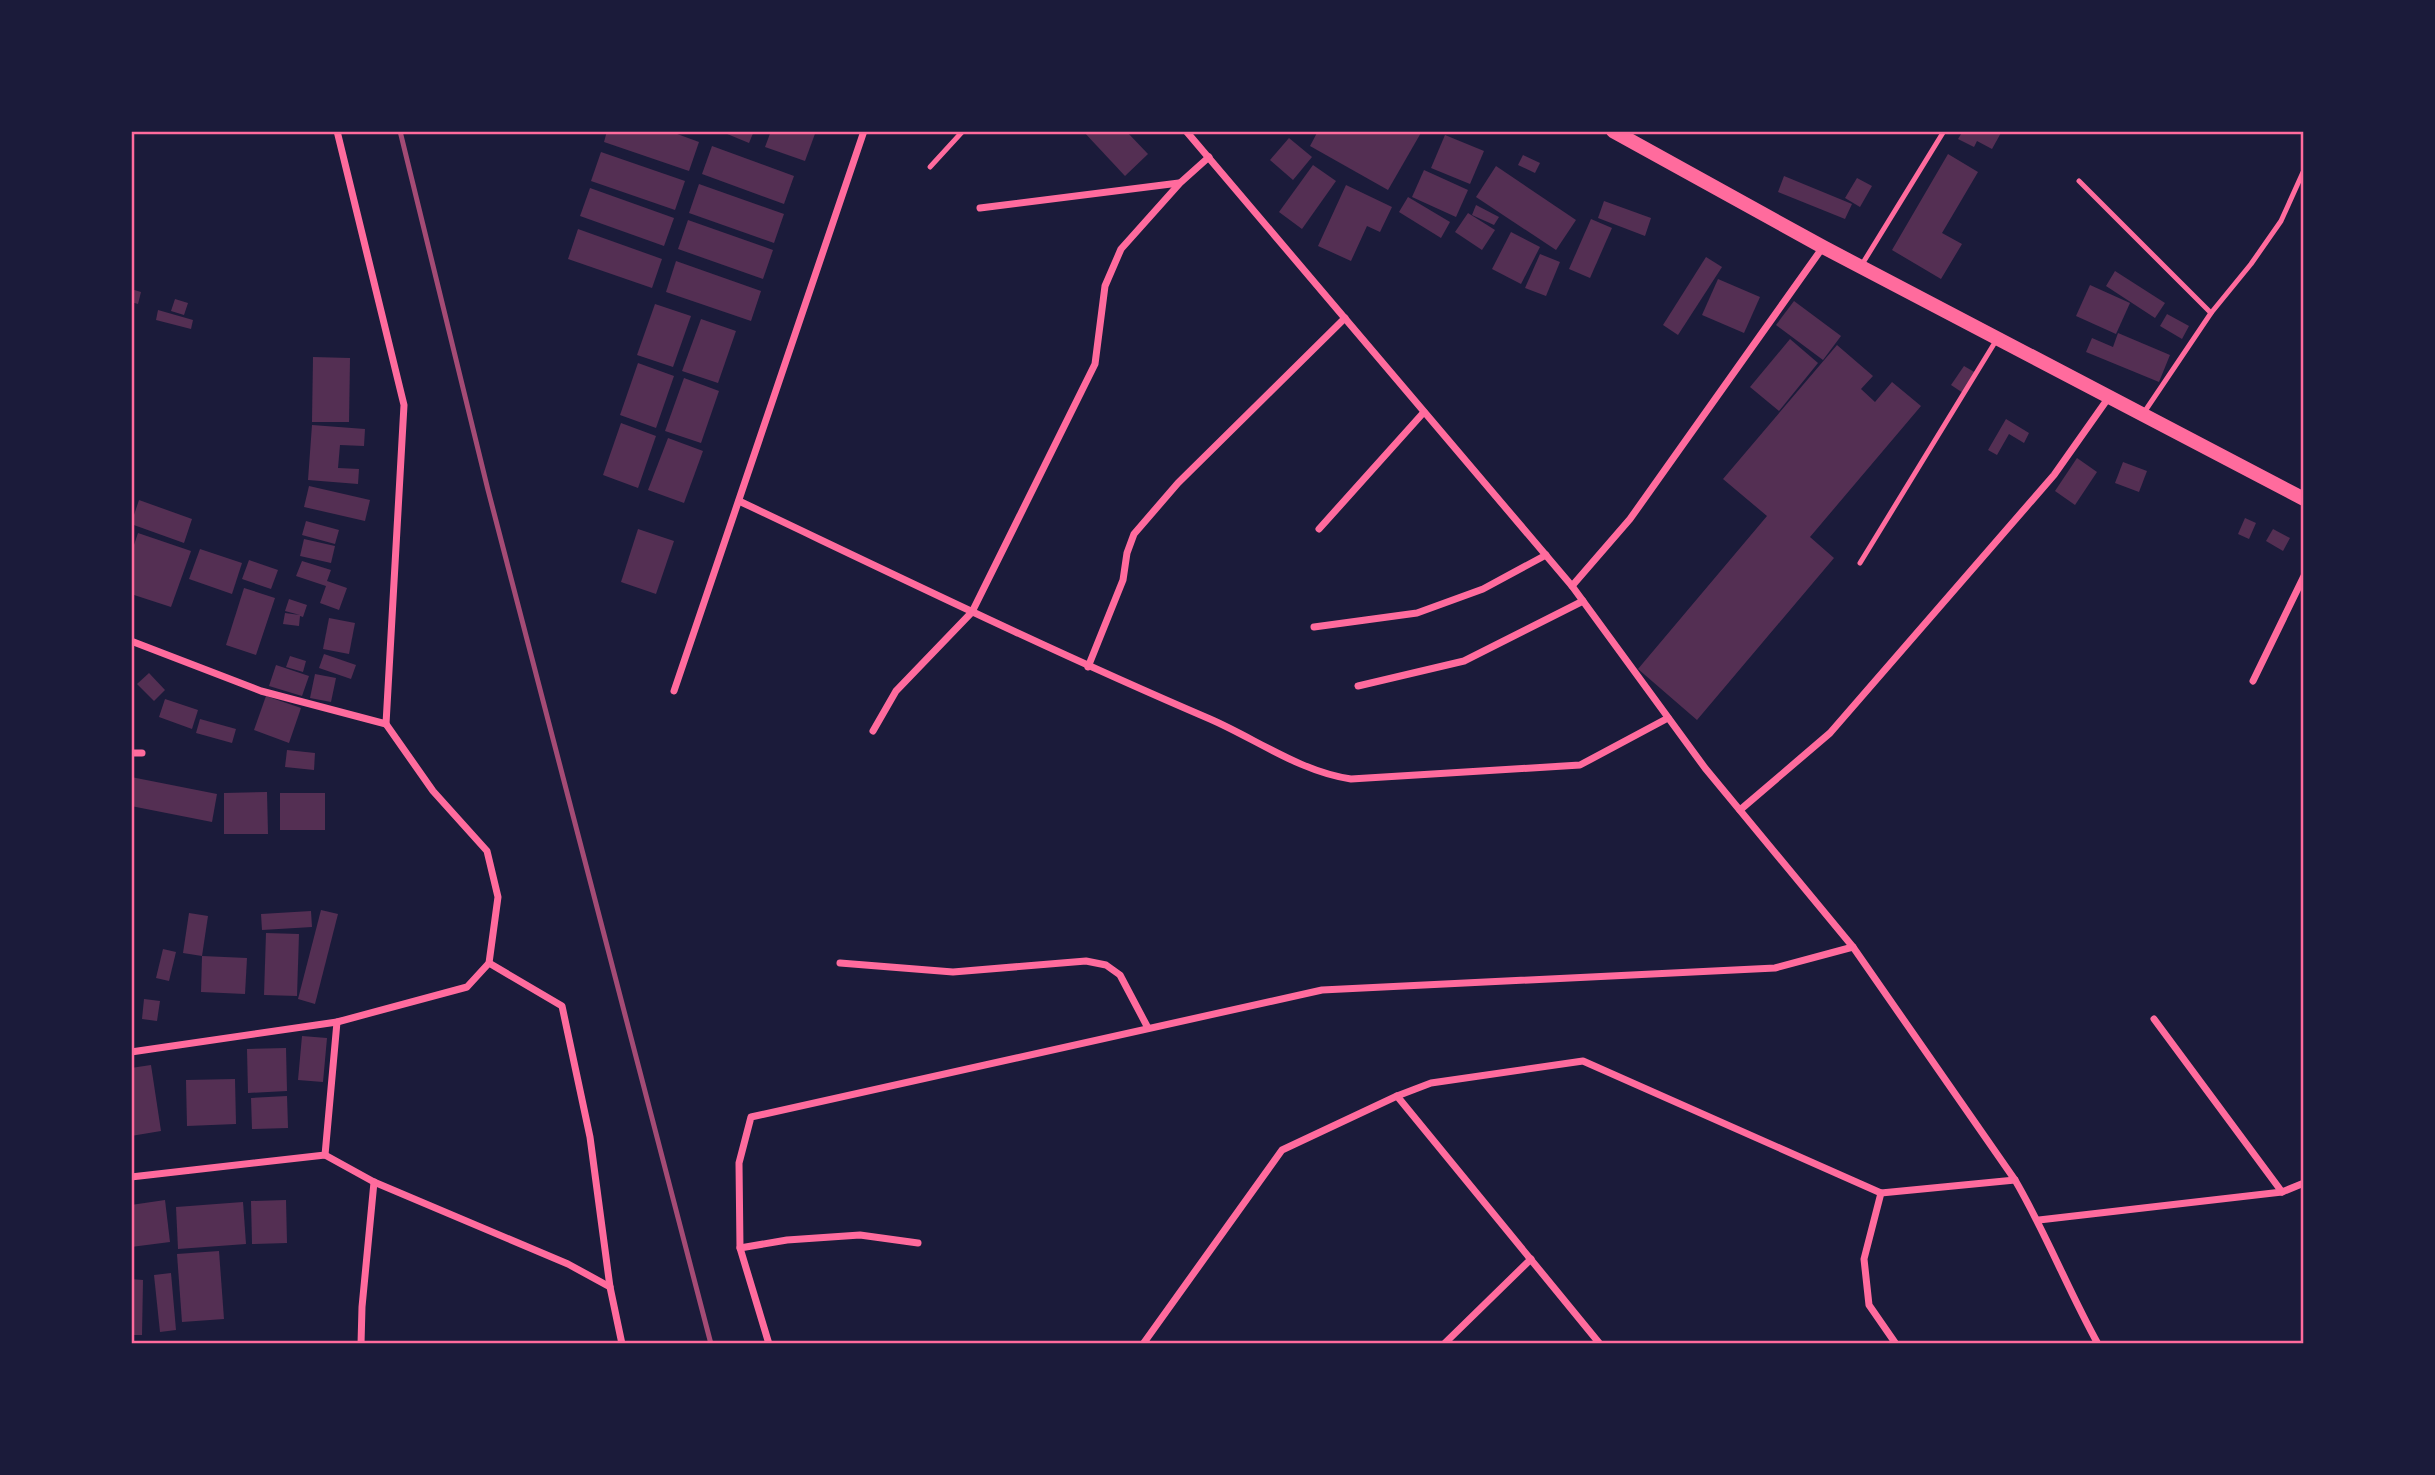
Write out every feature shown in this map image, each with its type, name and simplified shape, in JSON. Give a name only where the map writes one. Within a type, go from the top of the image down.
[{"type":"main road","points":[[1614,131],[1823,247],[2304,499]]},
{"type":"street","points":[[131,1052],[337,1022],[467,987],[489,963],[498,897],[486,851],[433,791],[386,724],[404,405],[337,131]]},
{"type":"street","points":[[674,691],[864,131]]},
{"type":"street","points":[[1186,131],[1572,586],[1668,718],[1853,947],[2015,1180],[2039,1220],[2080,1312],[2098,1344]]},
{"type":"street","points":[[873,731],[896,691],[972,612],[1096,364],[1105,286],[1121,249],[1180,183],[1209,158]]},
{"type":"street","points":[[980,208],[1180,183]]},
{"type":"street","points":[[1572,586],[1630,519],[1823,247]]},
{"type":"street","points":[[1088,667],[1123,580],[1134,534],[1178,483],[1345,318]]},
{"type":"street","points":[[1741,810],[1830,733],[2054,475],[2109,397]]},
{"type":"street","points":[[1318,529],[1424,412]]},
{"type":"street","points":[[739,501],[1088,667],[1230,728],[1332,776],[1351,779],[1580,765],[1668,718]]},
{"type":"street","points":[[1314,626],[1417,613],[1483,589],[1546,555]]},
{"type":"street","points":[[2253,681],[2304,576]]},
{"type":"street","points":[[1357,687],[1464,661],[1583,601]]},
{"type":"street","points":[[131,641],[261,691],[386,724]]},
{"type":"street","points":[[131,752],[142,753]]},
{"type":"street","points":[[769,1344],[740,1248],[739,1163],[751,1117],[1322,990],[1775,968],[1853,947]]},
{"type":"street","points":[[840,963],[953,972],[1086,961],[1105,965],[1119,975],[1148,1028]]},
{"type":"street","points":[[489,963],[562,1006],[590,1137],[610,1287],[622,1344]]},
{"type":"street","points":[[2154,1019],[2282,1192]]},
{"type":"street","points":[[325,1155],[337,1022]]},
{"type":"street","points":[[1143,1344],[1282,1150],[1431,1083],[1583,1061],[1881,1193],[2015,1180]]},
{"type":"street","points":[[1397,1096],[1600,1344]]},
{"type":"street","points":[[131,1177],[325,1155],[374,1182],[568,1264],[610,1287]]},
{"type":"street","points":[[361,1344],[374,1182]]},
{"type":"street","points":[[2039,1220],[2282,1192],[2304,1183]]},
{"type":"street","points":[[1881,1193],[1864,1259],[1870,1305],[1896,1344]]},
{"type":"street","points":[[740,1248],[787,1240],[860,1235],[918,1243]]},
{"type":"street","points":[[1444,1344],[1531,1259]]},
{"type":"lane","points":[[930,167],[963,131]]},
{"type":"lane","points":[[1861,266],[1944,131]]},
{"type":"lane","points":[[2143,414],[2211,313],[2251,264],[2281,221],[2304,170]]},
{"type":"lane","points":[[2079,181],[2211,313]]},
{"type":"lane","points":[[1860,563],[1998,338]]},
{"type":"building","points":[[607,131],[669,131],[699,142],[689,171],[604,142]]},
{"type":"building","points":[[720,131],[754,131],[749,143]]},
{"type":"building","points":[[771,131],[816,131],[805,161],[765,147]]},
{"type":"building","points":[[1083,131],[1126,131],[1148,154],[1125,176]]},
{"type":"building","points":[[1318,131],[1422,131],[1388,190],[1310,146]]},
{"type":"building","points":[[1963,131],[2002,131],[1992,149],[1977,141],[1974,147],[1958,139]]},
{"type":"building","points":[[1445,135],[1484,151],[1470,184],[1431,168]]},
{"type":"building","points":[[1289,138],[1312,157],[1293,180],[1270,160]]},
{"type":"building","points":[[712,146],[794,176],[784,204],[702,174]]},
{"type":"building","points":[[601,152],[685,181],[675,210],[591,181]]},
{"type":"building","points":[[1948,154],[1978,172],[1942,233],[1962,244],[1941,279],[1892,250]]},
{"type":"building","points":[[1523,155],[1540,163],[1535,173],[1518,165]]},
{"type":"building","points":[[1313,165],[1336,181],[1302,229],[1279,212]]},
{"type":"building","points":[[1496,166],[1576,220],[1556,250],[1476,197]]},
{"type":"building","points":[[1424,170],[1468,190],[1456,217],[1412,197]]},
{"type":"building","points":[[1784,176],[1852,204],[1845,219],[1778,192]]},
{"type":"building","points":[[1857,178],[1872,186],[1860,207],[1845,198]]},
{"type":"building","points":[[699,184],[784,214],[774,243],[689,213]]},
{"type":"building","points":[[1346,185],[1392,207],[1380,232],[1367,226],[1351,261],[1318,246]]},
{"type":"building","points":[[590,188],[674,218],[664,246],[580,216]]},
{"type":"building","points":[[1408,197],[1450,222],[1441,238],[1399,212]]},
{"type":"building","points":[[1604,201],[1651,218],[1645,236],[1598,218]]},
{"type":"building","points":[[1476,205],[1499,217],[1494,225],[1472,215]]},
{"type":"building","points":[[1468,213],[1495,230],[1482,250],[1455,232]]},
{"type":"building","points":[[1591,219],[1612,228],[1590,278],[1569,269]]},
{"type":"building","points":[[688,220],[773,250],[763,279],[678,249]]},
{"type":"building","points":[[578,229],[662,259],[652,288],[568,259]]},
{"type":"building","points":[[1511,232],[1540,247],[1521,284],[1492,269]]},
{"type":"building","points":[[1540,254],[1560,262],[1546,296],[1525,288]]},
{"type":"building","points":[[1706,257],[1722,267],[1678,335],[1663,325]]},
{"type":"building","points":[[676,261],[761,291],[751,321],[666,292]]},
{"type":"building","points":[[2115,271],[2165,303],[2155,318],[2106,286]]},
{"type":"building","points":[[1718,279],[1760,297],[1744,333],[1702,315]]},
{"type":"building","points":[[2090,285],[2130,303],[2116,334],[2076,316]]},
{"type":"building","points":[[131,289],[141,292],[138,304],[131,302]]},
{"type":"building","points":[[175,299],[188,303],[184,315],[171,311]]},
{"type":"building","points":[[1794,301],[1841,336],[1823,360],[1776,325]]},
{"type":"building","points":[[655,304],[691,316],[673,367],[637,355]]},
{"type":"building","points":[[158,310],[193,320],[191,329],[156,320]]},
{"type":"building","points":[[2167,314],[2189,326],[2182,339],[2160,326]]},
{"type":"building","points":[[701,319],[736,331],[718,383],[682,371]]},
{"type":"building","points":[[2118,333],[2170,355],[2159,382],[2086,352],[2092,338],[2113,347]]},
{"type":"building","points":[[1790,339],[1818,363],[1779,411],[1750,387]]},
{"type":"building","points":[[1837,345],[1873,376],[1861,389],[1875,402],[1892,382],[1921,406],[1810,537],[1834,558],[1697,720],[1638,669],[1767,516],[1723,479]]},
{"type":"building","points":[[313,357],[350,358],[349,422],[312,422]]},
{"type":"building","points":[[638,363],[674,376],[656,428],[620,415]]},
{"type":"building","points":[[1964,366],[1976,373],[1963,393],[1951,385]]},
{"type":"building","points":[[684,378],[719,391],[701,443],[665,431]]},
{"type":"building","points":[[2006,419],[2029,433],[2024,443],[2009,434],[1997,455],[1988,450]]},
{"type":"building","points":[[621,423],[656,436],[638,488],[603,475]]},
{"type":"building","points":[[312,425],[365,429],[364,446],[340,445],[338,468],[359,469],[358,484],[308,480]]},
{"type":"building","points":[[668,438],[703,451],[684,503],[648,490]]},
{"type":"building","points":[[2077,458],[2097,472],[2075,505],[2055,491]]},
{"type":"building","points":[[2123,462],[2147,471],[2139,492],[2115,483]]},
{"type":"building","points":[[309,486],[370,500],[365,521],[304,507]]},
{"type":"building","points":[[139,500],[192,519],[184,543],[131,524]]},
{"type":"building","points":[[2245,518],[2256,523],[2249,539],[2238,534]]},
{"type":"building","points":[[306,521],[339,530],[335,544],[302,535]]},
{"type":"building","points":[[638,529],[674,541],[656,594],[621,582]]},
{"type":"building","points":[[2273,529],[2290,538],[2283,551],[2266,541]]},
{"type":"building","points":[[138,533],[191,551],[171,607],[131,594],[131,554]]},
{"type":"building","points":[[304,539],[335,546],[331,563],[300,556]]},
{"type":"building","points":[[200,549],[242,563],[232,594],[189,579]]},
{"type":"building","points":[[249,560],[278,570],[271,589],[242,579]]},
{"type":"building","points":[[302,561],[331,570],[327,581],[347,588],[339,610],[320,603],[326,586],[296,576]]},
{"type":"building","points":[[244,588],[275,598],[256,655],[226,645]]},
{"type":"building","points":[[289,599],[307,605],[303,617],[300,616],[299,626],[283,624],[285,613],[300,615],[285,611]]},
{"type":"building","points":[[329,618],[355,623],[349,654],[323,649]]},
{"type":"building","points":[[324,654],[356,665],[351,679],[319,668]]},
{"type":"building","points":[[290,656],[306,661],[303,672],[286,667]]},
{"type":"building","points":[[276,665],[309,676],[302,696],[269,686]]},
{"type":"building","points":[[149,673],[165,690],[154,701],[137,684]]},
{"type":"building","points":[[315,674],[336,678],[331,702],[310,698]]},
{"type":"building","points":[[266,696],[301,708],[289,743],[254,730]]},
{"type":"building","points":[[165,699],[198,710],[192,729],[159,717]]},
{"type":"building","points":[[200,719],[236,729],[232,743],[196,733]]},
{"type":"building","points":[[287,750],[315,753],[314,770],[285,767]]},
{"type":"building","points":[[131,777],[217,794],[212,822],[131,806]]},
{"type":"building","points":[[267,792],[268,834],[224,834],[224,793]]},
{"type":"building","points":[[280,793],[325,793],[325,830],[280,830]]},
{"type":"building","points":[[321,910],[338,914],[315,1004],[298,999]]},
{"type":"building","points":[[311,911],[312,927],[262,930],[261,914]]},
{"type":"building","points":[[189,913],[208,916],[202,956],[183,953]]},
{"type":"building","points":[[266,933],[299,934],[297,996],[264,995]]},
{"type":"building","points":[[163,949],[176,952],[169,981],[156,978]]},
{"type":"building","points":[[202,956],[247,958],[245,994],[201,992]]},
{"type":"building","points":[[144,999],[160,1001],[157,1021],[142,1019]]},
{"type":"building","points":[[302,1036],[327,1038],[323,1082],[298,1080]]},
{"type":"building","points":[[286,1048],[287,1091],[248,1093],[247,1049]]},
{"type":"building","points":[[151,1065],[161,1131],[131,1136],[131,1068]]},
{"type":"building","points":[[235,1079],[236,1124],[187,1126],[186,1080]]},
{"type":"building","points":[[287,1096],[288,1128],[252,1129],[251,1098]]},
{"type":"building","points":[[165,1200],[170,1242],[131,1247],[131,1205]]},
{"type":"building","points":[[286,1200],[287,1243],[252,1244],[251,1201]]},
{"type":"building","points":[[243,1202],[246,1244],[178,1249],[176,1207]]},
{"type":"building","points":[[219,1251],[224,1319],[182,1322],[177,1254]]},
{"type":"building","points":[[171,1273],[176,1330],[160,1332],[154,1275]]},
{"type":"building","points":[[131,1279],[143,1280],[142,1335],[131,1335]]},
{"type":"railway","points":[[400,131],[488,490],[711,1344]]}]
